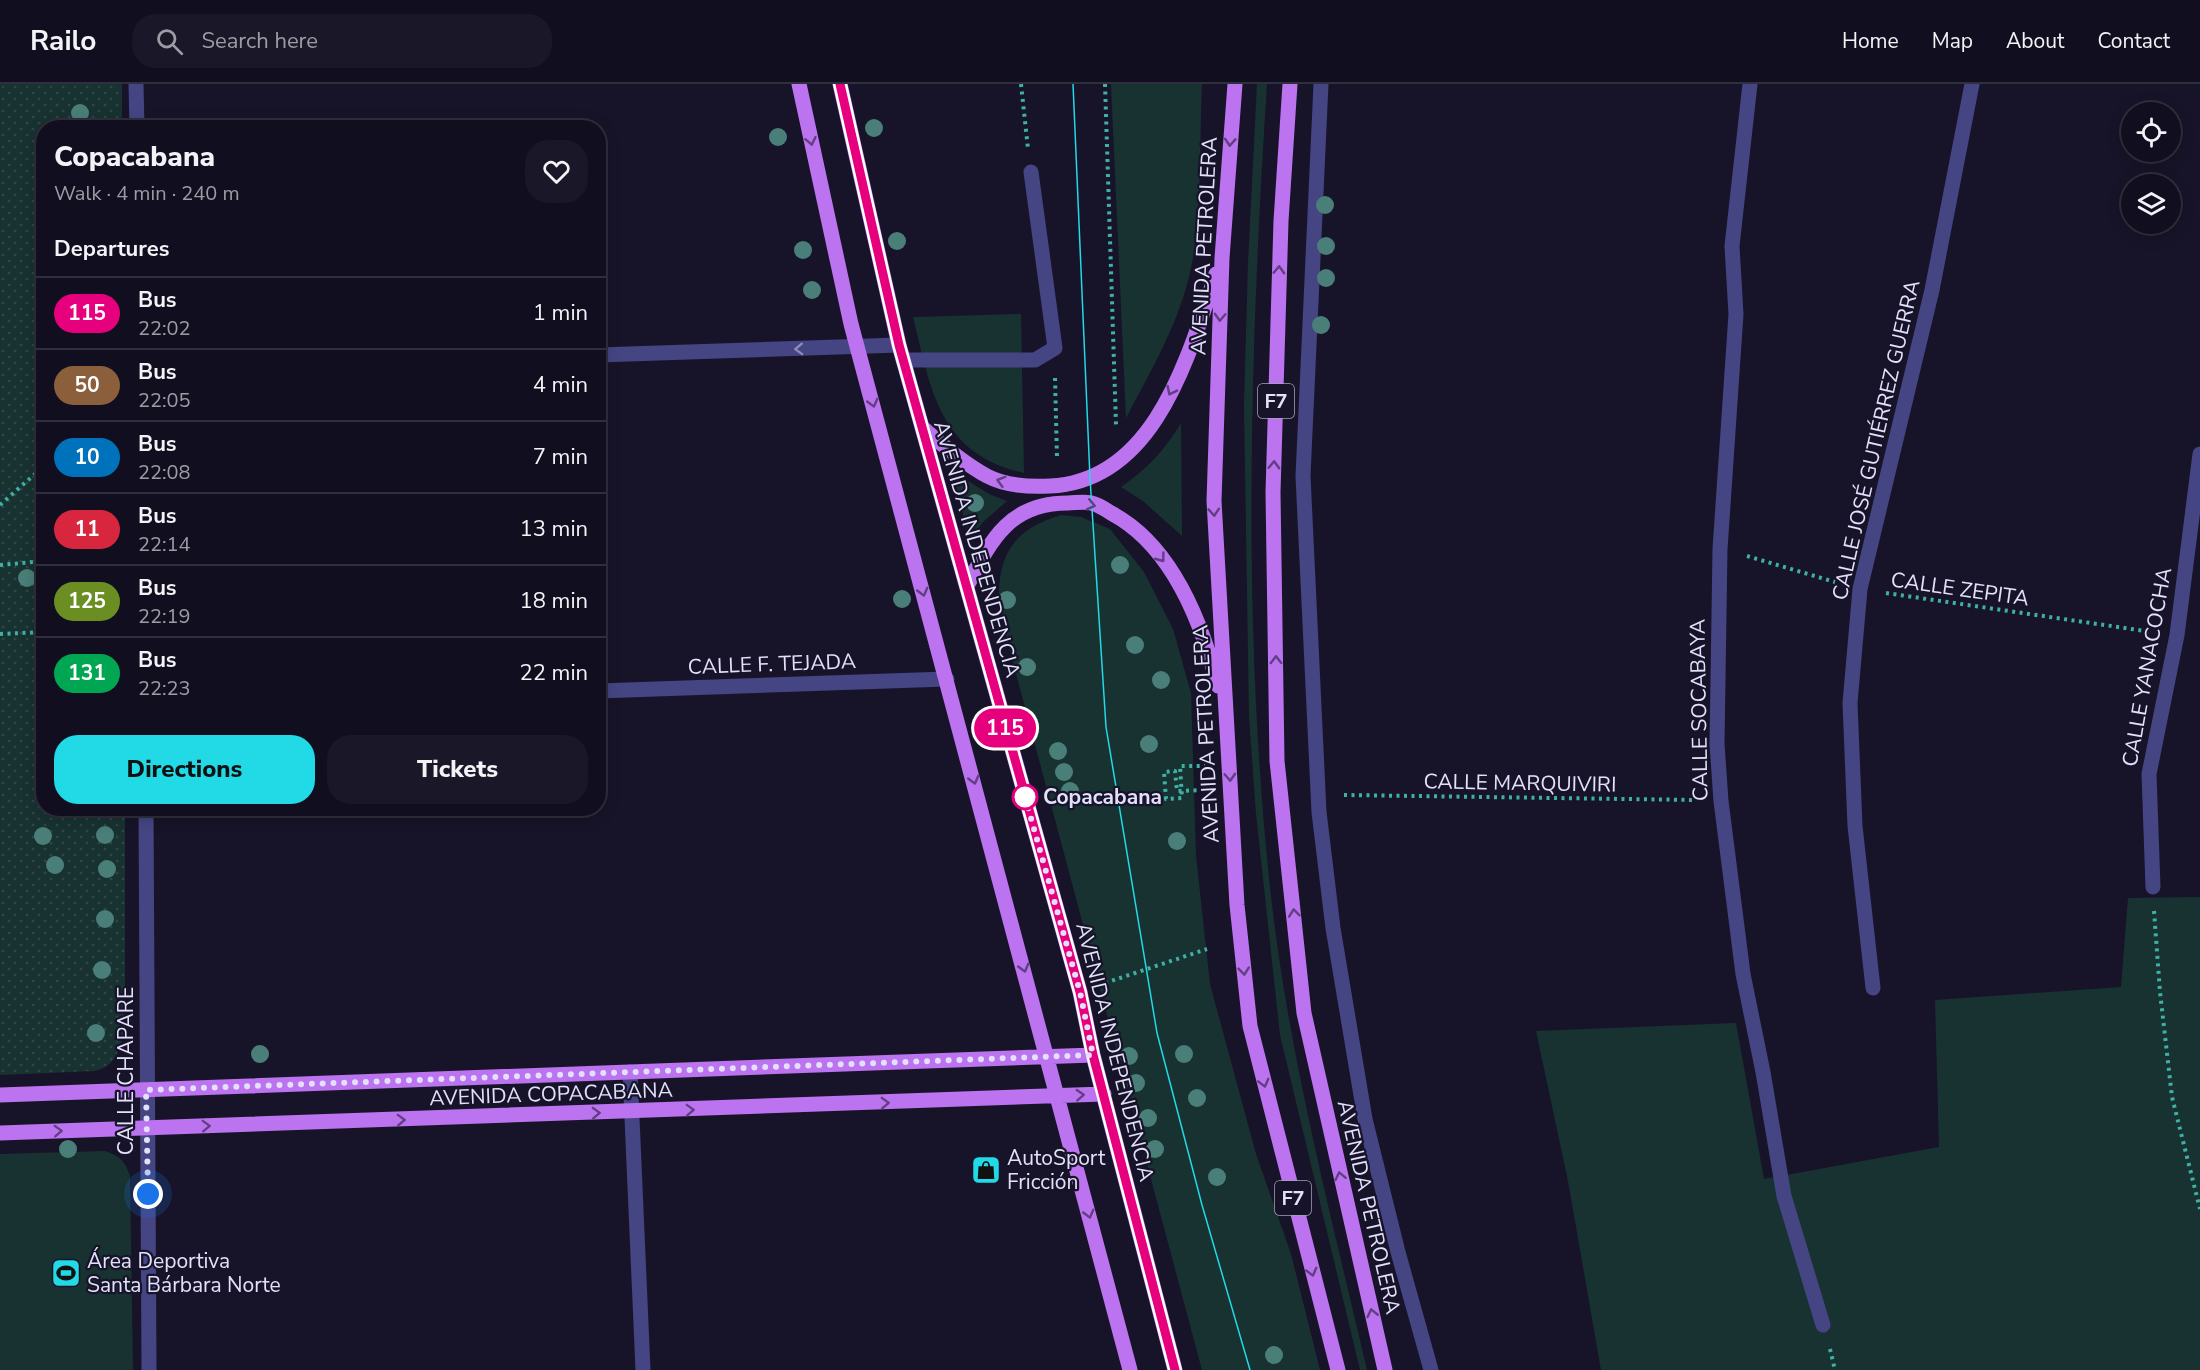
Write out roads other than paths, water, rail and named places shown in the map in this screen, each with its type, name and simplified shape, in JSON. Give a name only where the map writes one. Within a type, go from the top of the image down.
[{"type":"main road","points":[[799,84],[835,258],[857,347],[1130,1370]]},
{"type":"main road","name":"AVENIDA INDEPENDENCIA","points":[[840,84],[901,352],[1080,992],[1093,1055],[1175,1370]]},
{"type":"main road","name":"AVENIDA PETROLERA","points":[[1235,84],[1222,258],[1214,501],[1237,905],[1250,1026],[1338,1370]]},
{"type":"main road","name":"AVENIDA PETROLERA","points":[[1290,84],[1281,221],[1273,492],[1277,761],[1304,1013],[1385,1370]]},
{"type":"main road","points":[[922,427],[955,456],[989,477],[1024,488],[1058,486],[1090,478],[1114,466],[1141,439],[1166,402],[1191,349],[1222,258]]},
{"type":"main road","points":[[967,586],[989,543],[1008,522],[1028,509],[1059,503],[1092,503],[1120,517],[1146,538],[1175,578],[1207,643],[1227,718]]},
{"type":"main road","name":"AVENIDA COPACABANA","points":[[0,1095],[1093,1055]]},
{"type":"main road","name":"AVENIDA COPACABANA","points":[[0,1132],[1104,1094]]},
{"type":"street","points":[[136,84],[137,120]]},
{"type":"street","points":[[1321,84],[1303,476],[1319,795],[1333,928],[1365,1119],[1398,1252],[1431,1370]]},
{"type":"street","name":"CALLE SOCABAYA","points":[[1750,84],[1732,246],[1736,314],[1720,549],[1717,744],[1721,801],[1743,974],[1764,1072],[1784,1196],[1823,1325]]},
{"type":"street","name":"CALLE JOSÉ GUTIÉRREZ GUERRA","points":[[1873,988],[1855,826],[1850,703],[1860,589],[1932,290],[1972,84]]},
{"type":"street","points":[[606,355],[857,347],[1035,360],[1055,348],[1030,172]]},
{"type":"street","name":"CALLE YANACOCHA","points":[[2153,887],[2149,774],[2177,635],[2200,454]]},
{"type":"street","name":"CALLE F. TEJADA","points":[[606,691],[947,679]]},
{"type":"street","name":"CALLE CHAPARE","points":[[146,816],[149,1370]]},
{"type":"street","points":[[630,1072],[643,1370]]},
{"type":"tram line","points":[[1073,84],[1090,478],[1106,727],[1157,1033],[1202,1205],[1250,1370]]},
{"type":"place","name":"Copacabana","points":[[1025,797]]},
{"type":"place","name":"AutoSport Fricción","points":[[986,1170]]},
{"type":"place","name":"Área Deportiva Santa Bárbara Norte","points":[[66,1273]]}]
